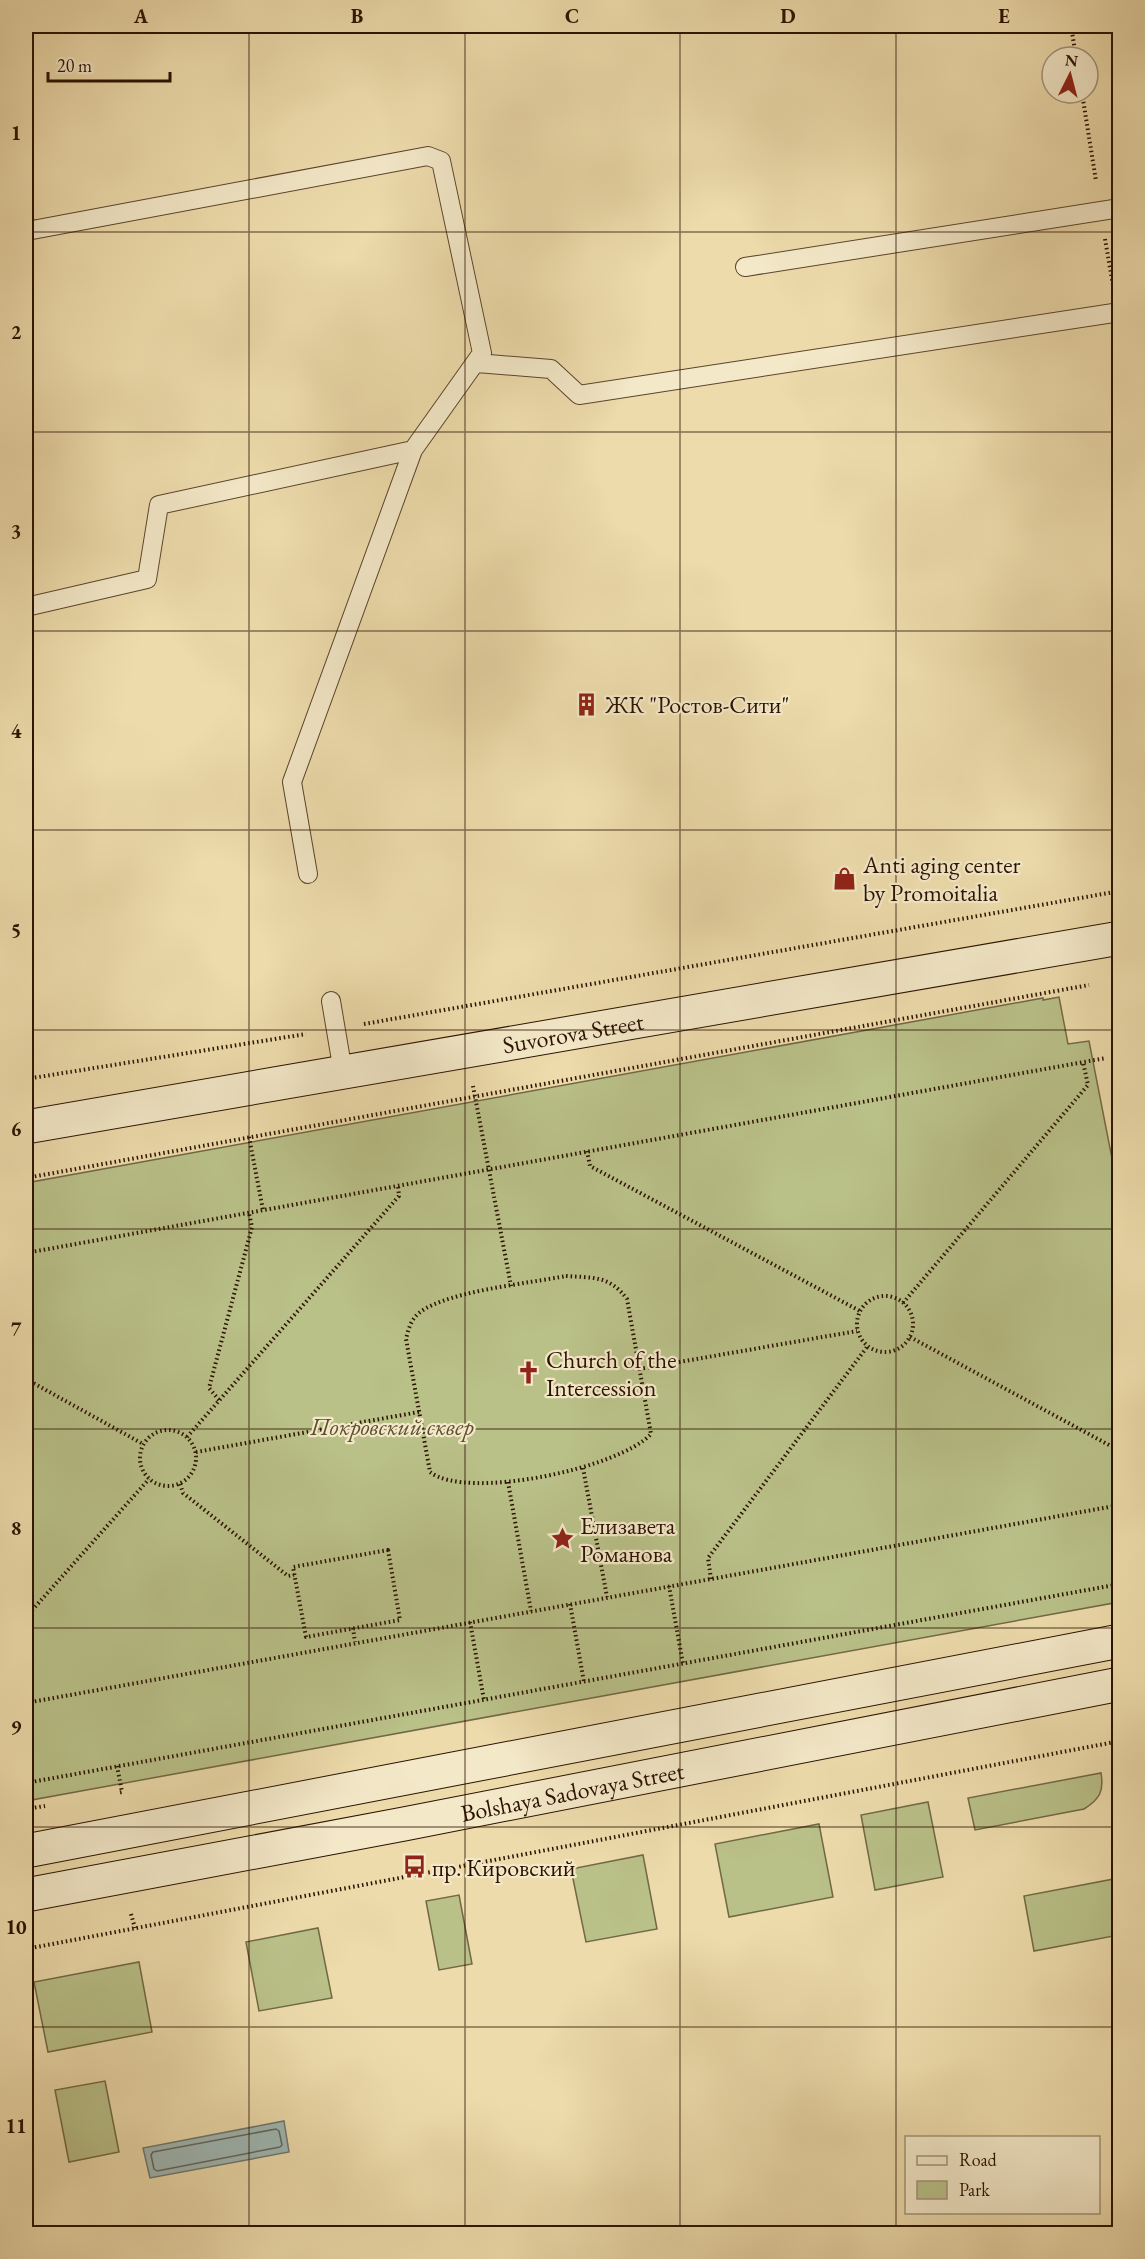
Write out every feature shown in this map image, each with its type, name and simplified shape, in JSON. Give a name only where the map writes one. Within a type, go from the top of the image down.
[{"type":"main road","name":"Suvorova Street","points":[[26,1127],[1119,938]]},
{"type":"main road","name":"Bolshaya Sadovaya Street","points":[[26,1851],[1119,1641]]},
{"type":"main road","name":"Bolshaya Sadovaya Street","points":[[26,1895],[393,1826],[1119,1684]]},
{"type":"lane","points":[[26,229],[428,156],[441,161],[482,353],[413,450],[292,782],[308,874]]},
{"type":"lane","points":[[745,267],[1119,208]]},
{"type":"lane","points":[[477,363],[551,369],[579,395],[1119,312]]},
{"type":"lane","points":[[26,607],[147,579],[159,505],[413,450]]},
{"type":"lane","points":[[331,1001],[343,1072]]},
{"type":"path","points":[[1071,26],[1074,45]]},
{"type":"path","points":[[26,1078],[336,1029],[1119,891]]},
{"type":"path","points":[[26,1178],[1091,984]]},
{"type":"path","points":[[468,1051],[511,1286]]},
{"type":"path","points":[[26,1253],[1106,1058]]},
{"type":"path","points":[[903,1303],[1088,1085],[1083,1062]]},
{"type":"path","points":[[1113,1100],[1119,1098]]},
{"type":"path","points":[[249,1137],[263,1210]]},
{"type":"path","points":[[587,1151],[590,1166],[860,1311]]},
{"type":"path","points":[[187,1437],[399,1196],[398,1186]]},
{"type":"path","points":[[219,1400],[209,1388],[252,1227],[249,1213]]},
{"type":"path","points":[[566,1276],[611,1282],[627,1299],[651,1434],[634,1447],[583,1468],[508,1482],[453,1482],[440,1479],[432,1473],[419,1412],[406,1339],[410,1325],[416,1315],[454,1296],[511,1286],[566,1276]]},
{"type":"path","points":[[879,1296],[888,1296],[903,1303],[911,1313],[910,1338],[905,1344],[891,1352],[875,1351],[867,1347],[857,1331],[860,1311],[871,1299],[879,1296]]},
{"type":"path","points":[[639,1369],[857,1331]]},
{"type":"path","points":[[910,1338],[1119,1451]]},
{"type":"path","points":[[711,1579],[708,1558],[867,1347]]},
{"type":"path","points":[[26,1380],[144,1444]]},
{"type":"path","points":[[196,1452],[419,1412]]},
{"type":"path","points":[[164,1430],[180,1432],[187,1437],[196,1452],[192,1474],[180,1484],[164,1486],[149,1479],[141,1467],[141,1451],[144,1444],[155,1433],[164,1430]]},
{"type":"path","points":[[583,1468],[607,1598]]},
{"type":"path","points":[[26,1617],[149,1479]]},
{"type":"path","points":[[508,1482],[531,1611]]},
{"type":"path","points":[[180,1484],[183,1493],[288,1576],[294,1575]]},
{"type":"path","points":[[26,1703],[1119,1505]]},
{"type":"path","points":[[388,1550],[400,1620],[306,1637],[294,1575],[293,1567],[388,1550]]},
{"type":"path","points":[[26,1783],[1119,1584]]},
{"type":"path","points":[[669,1586],[683,1664]]},
{"type":"path","points":[[570,1604],[584,1682]]},
{"type":"path","points":[[470,1622],[484,1700]]},
{"type":"path","points":[[352,1628],[355,1643]]},
{"type":"path","points":[[26,1949],[1119,1741]]},
{"type":"path","points":[[115,1793],[122,1792],[117,1766]]},
{"type":"path","points":[[130,1912],[135,1928]]},
{"type":"green space","name":"Покровский сквер","points":[[1059,997],[1068,1044],[1089,1041],[1119,1194],[1119,1602],[26,1801],[26,1183],[1043,998],[1043,1000]]},
{"type":"green space","points":[[1101,1773],[1100,1794],[1084,1809],[975,1830],[968,1798]]},
{"type":"green space","points":[[928,1802],[943,1877],[875,1890],[861,1815]]},
{"type":"green space","points":[[819,1824],[833,1897],[729,1917],[715,1844]]},
{"type":"green space","points":[[643,1855],[657,1929],[586,1942],[571,1869]]},
{"type":"green space","points":[[1119,1878],[1119,1935],[1034,1951],[1024,1896]]},
{"type":"green space","points":[[459,1895],[472,1964],[439,1970],[426,1901]]},
{"type":"green space","points":[[318,1928],[332,1998],[259,2011],[246,1942]]},
{"type":"green space","points":[[139,1962],[152,2032],[48,2052],[34,1982]]},
{"type":"green space","points":[[105,2081],[119,2152],[69,2162],[55,2090]]},
{"type":"water","points":[[284,2121],[289,2152],[150,2178],[143,2148]]},
{"type":"place","name":"ЖК \"Ростов-Сити\"","points":[[587,704]]},
{"type":"place","name":"Anti aging center by Promoitalia","points":[[845,878]]},
{"type":"place","name":"Church of the Intercession","points":[[528,1373]]},
{"type":"place","name":"Елизавета Романова","points":[[562,1539]]},
{"type":"place","name":"пр. Кировский","points":[[414,1867]]}]
